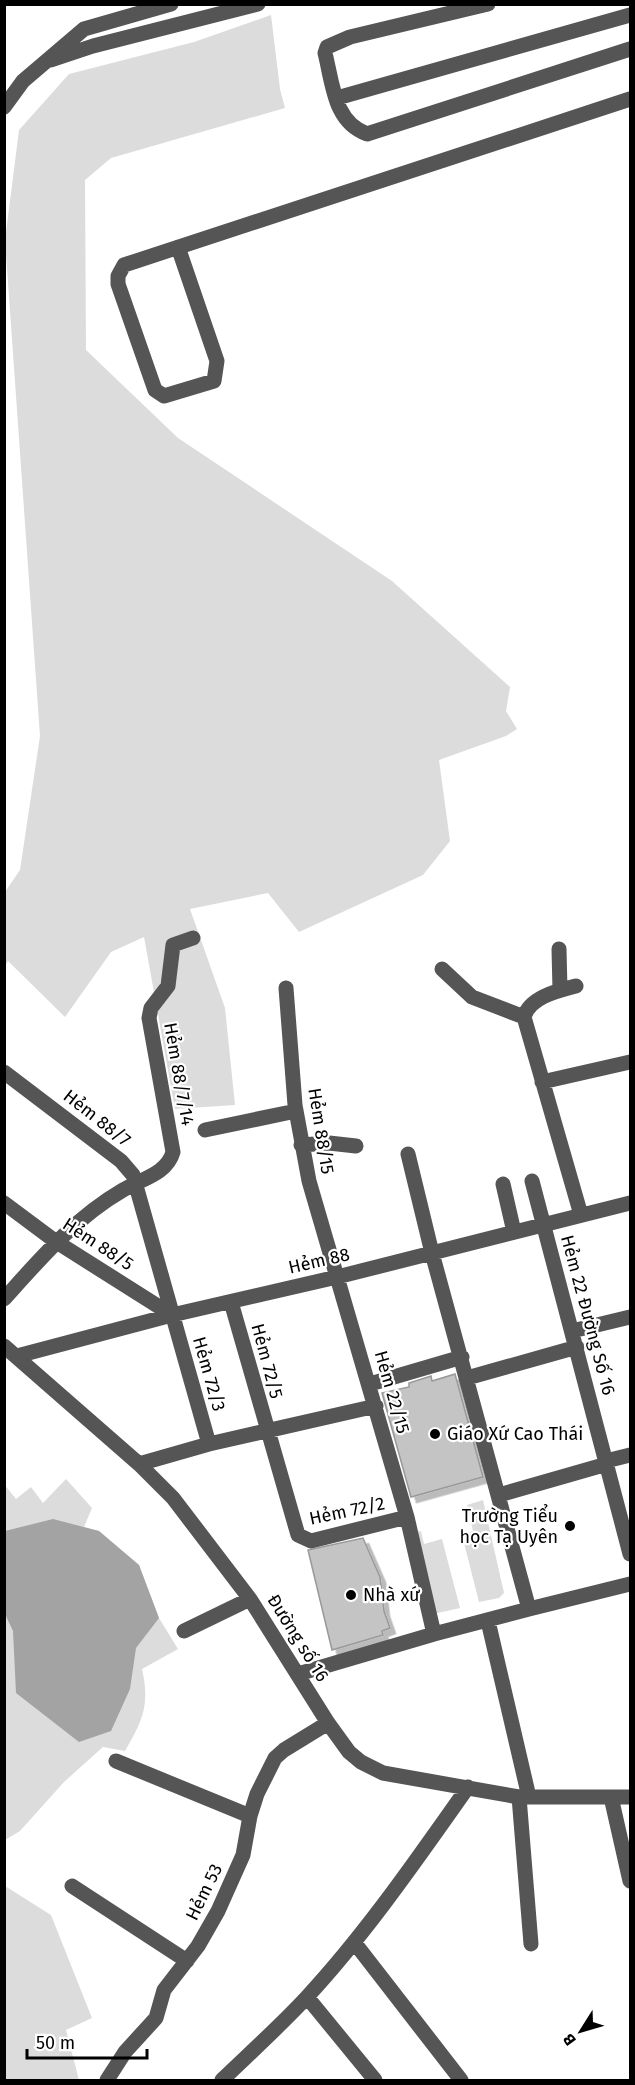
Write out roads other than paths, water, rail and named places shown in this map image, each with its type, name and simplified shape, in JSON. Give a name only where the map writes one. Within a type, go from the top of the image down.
[{"type":"street","points":[[4,107],[23,81],[91,26],[171,4]]},
{"type":"street","points":[[51,60],[93,46],[258,4]]},
{"type":"street","points":[[488,4],[350,38],[327,47],[325,53],[342,117],[354,129],[367,134],[630,49]]},
{"type":"street","points":[[337,98],[630,15]]},
{"type":"street","points":[[178,248],[217,361],[218,370],[214,381],[164,396],[155,390],[118,284],[118,276],[124,265],[630,99]]},
{"type":"street","name":"Hẻm 88/7/14","points":[[136,1184],[166,1165],[173,1152],[149,1018],[151,1008],[168,986],[172,945],[193,938]]},
{"type":"street","points":[[560,949],[560,990]]},
{"type":"street","points":[[442,969],[472,997],[524,1017]]},
{"type":"street","points":[[576,986],[560,990],[530,1005],[524,1017],[581,1215]]},
{"type":"street","name":"Hẻm 88/15","points":[[286,988],[301,1145],[337,1277]]},
{"type":"street","points":[[542,1082],[630,1062]]},
{"type":"street","name":"Hẻm 88/7","points":[[4,1072],[122,1161],[136,1184],[172,1315]]},
{"type":"street","points":[[205,1130],[296,1111]]},
{"type":"street","points":[[301,1145],[329,1143],[356,1146]]},
{"type":"street","points":[[408,1154],[432,1253],[529,1609]]},
{"type":"street","name":"Hẻm 22 Đường Số 16","points":[[532,1181],[630,1554]]},
{"type":"street","points":[[4,1299],[55,1241],[77,1222],[136,1184]]},
{"type":"street","points":[[503,1184],[514,1232]]},
{"type":"street","name":"Hẻm 88/5","points":[[4,1203],[55,1241],[172,1315]]},
{"type":"street","name":"Hẻm 88","points":[[17,1356],[172,1315],[337,1277],[630,1203]]},
{"type":"street","name":"Hẻm 22/15","points":[[337,1277],[370,1384],[407,1518],[434,1634]]},
{"type":"street","name":"Hẻm 72/5","points":[[231,1302],[266,1430]]},
{"type":"street","name":"Hẻm 72/3","points":[[172,1315],[209,1444]]},
{"type":"street","points":[[572,1331],[630,1317]]},
{"type":"street","name":"Đường số 16","points":[[4,1346],[139,1464],[198,1528],[250,1599],[328,1723],[349,1752],[383,1773],[524,1797],[630,1797]]},
{"type":"street","points":[[467,1378],[577,1347]]},
{"type":"street","points":[[370,1384],[462,1357]]},
{"type":"street","points":[[139,1464],[266,1430],[376,1406]]},
{"type":"street","name":"Hẻm 72/2","points":[[266,1430],[294,1527],[304,1540],[311,1541],[407,1518]]},
{"type":"street","points":[[499,1495],[630,1455]]},
{"type":"street","points":[[298,1674],[434,1634],[630,1584]]},
{"type":"street","points":[[184,1631],[250,1599]]},
{"type":"street","points":[[488,1621],[524,1797],[531,1944]]},
{"type":"street","name":"Hẻm 53","points":[[107,2080],[125,2052],[156,2018],[160,1998],[207,1932],[235,1876],[243,1855],[250,1816],[275,1758],[328,1723]]},
{"type":"street","points":[[116,1761],[250,1816]]},
{"type":"street","points":[[222,2080],[307,1997],[354,1942],[406,1877],[468,1787]]},
{"type":"street","points":[[611,1797],[630,1881]]},
{"type":"street","points":[[72,1886],[187,1961]]},
{"type":"street","points":[[354,1942],[461,2080]]},
{"type":"street","points":[[307,1997],[375,2080]]},
{"type":"place","name":"Giáo Xứ Cao Thái","points":[[435,1434]]},
{"type":"place","name":"Trường Tiểu học Tạ Uyên","points":[[570,1526]]},
{"type":"place","name":"Nhà xứ","points":[[351,1595]]}]
